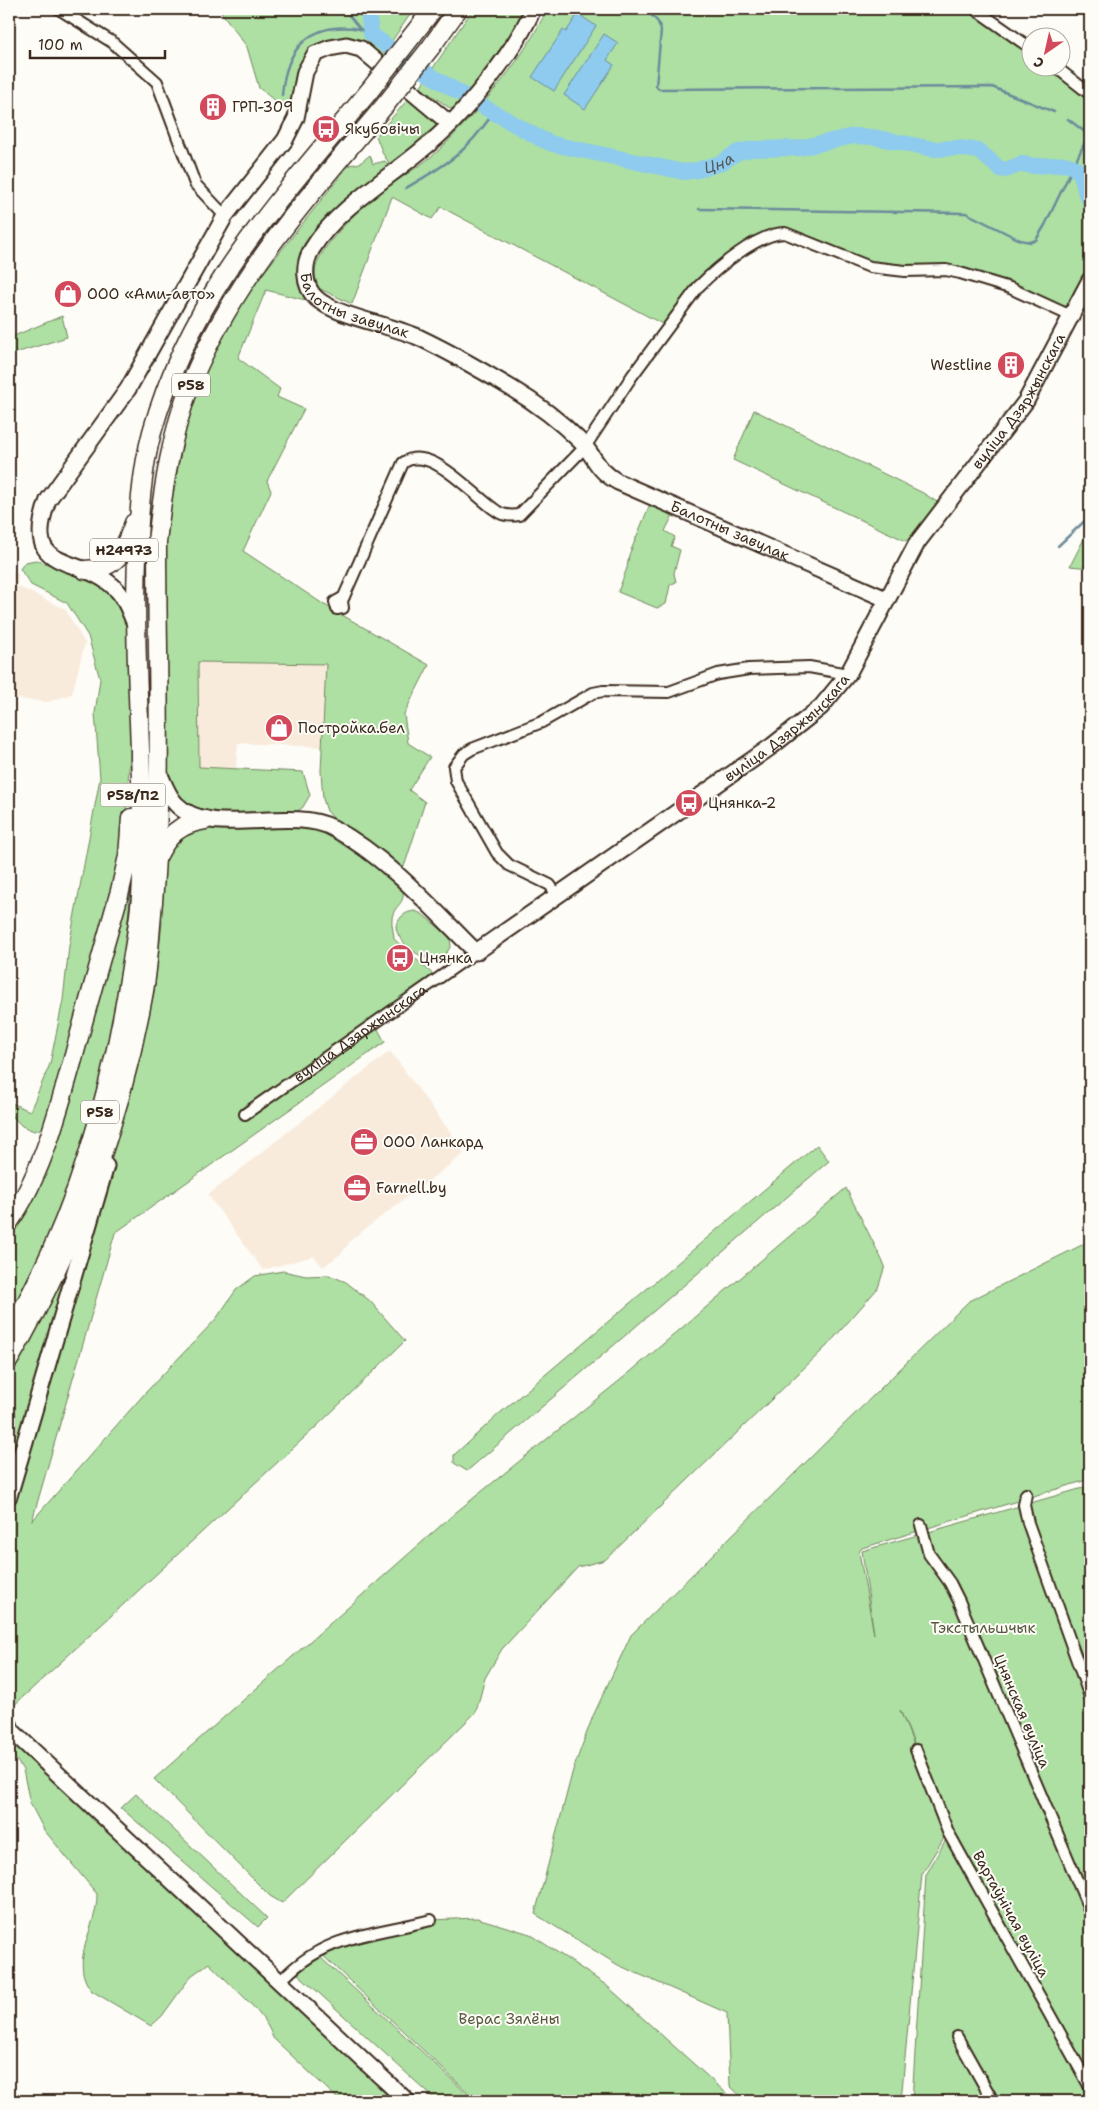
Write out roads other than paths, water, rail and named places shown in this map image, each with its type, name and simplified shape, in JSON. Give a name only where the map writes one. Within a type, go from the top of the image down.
[{"type":"highway","name":"Р58","points":[[9,1334],[41,1273],[67,1210],[99,1117],[117,1044],[135,943],[142,876],[135,624],[140,506],[151,435],[176,365],[191,330],[235,258],[433,9]]},
{"type":"highway","name":"Р58","points":[[9,1360],[30,1324],[76,1224],[116,1110],[144,990],[156,858],[158,770],[157,542],[162,491],[176,429],[191,384],[225,313],[253,269],[431,47],[458,9]]},
{"type":"highway","name":"Н24973","points":[[85,570],[98,570],[118,559],[128,540],[140,506]]},
{"type":"highway","name":"Р58/П2","points":[[9,1222],[25,1196],[51,1129],[120,891],[128,856],[137,698]]},
{"type":"highway","points":[[156,858],[172,832],[190,822],[204,820]]},
{"type":"main road","name":"Балотны завулак","points":[[533,9],[518,37],[462,110],[425,148],[342,216],[318,240],[307,261],[306,281],[309,289],[325,305],[418,337],[496,380],[541,408],[585,447],[596,466],[618,482],[886,599]]},
{"type":"main road","points":[[225,216],[285,140],[296,118],[305,72],[315,54],[346,44],[361,49],[449,123]]},
{"type":"main road","name":"Н24973","points":[[135,624],[116,589],[85,570],[56,559],[47,553],[42,544],[42,518],[48,500],[128,389],[225,216]]},
{"type":"main road","name":"вуліца Дзяржынскага","points":[[476,952],[806,721],[821,707],[848,674],[917,543],[1020,412],[1090,280]]},
{"type":"main road","points":[[158,770],[176,804],[190,814],[204,820],[292,820],[318,822],[332,828],[386,866],[476,952]]},
{"type":"main road","points":[[9,1496],[106,1164],[116,1110]]},
{"type":"main road","points":[[10,1728],[407,2101]]},
{"type":"street","points":[[59,9],[112,42],[157,82],[195,184],[225,216]]},
{"type":"street","points":[[975,9],[1022,42]]},
{"type":"street","points":[[1070,78],[1090,94]]},
{"type":"street","points":[[344,597],[397,472],[403,463],[410,458],[420,458],[446,470],[498,512],[506,515],[519,515],[585,447],[632,376],[698,287],[711,274],[764,237],[775,233],[785,233],[870,267],[905,271],[946,270],[1010,288],[1071,316]]},
{"type":"street","points":[[557,895],[550,885],[509,865],[497,853],[456,781],[454,767],[464,754],[542,722],[582,698],[603,691],[669,692],[728,672],[758,669],[809,667],[848,674]]},
{"type":"street","name":"вуліца Дзяржынскага","points":[[245,1114],[476,952]]},
{"type":"street","points":[[1026,1494],[1024,1505],[1028,1522],[1090,1697]]},
{"type":"street","name":"Цнянская вуліца","points":[[921,1525],[929,1554],[950,1583],[959,1601],[1090,1911]]},
{"type":"street","name":"Вартаўнічая вуліца","points":[[916,1750],[948,1832],[1090,2087]]},
{"type":"street","points":[[280,1982],[295,1966],[317,1950],[361,1934],[396,1929],[431,1920]]},
{"type":"street","points":[[957,2037],[994,2101]]},
{"type":"water","points":[[578,14],[596,26],[554,91],[532,77],[563,30],[566,32]]},
{"type":"water","points":[[604,34],[618,43],[607,60],[614,65],[585,109],[564,95]]},
{"type":"waterway","points":[[344,9],[360,29],[371,34]]},
{"type":"waterway","name":"Цна","points":[[368,9],[371,34],[391,49],[454,90],[553,144],[684,172],[721,163],[738,152],[752,149],[799,148],[854,136],[873,137],[933,149],[959,148],[979,151],[1000,169],[1005,170],[1022,164],[1034,166],[1065,164],[1074,167],[1081,174],[1086,194],[1090,200]]},
{"type":"waterway","points":[[646,9],[658,22],[661,30],[656,86],[659,89],[992,87],[1054,112]]},
{"type":"waterway","points":[[282,95],[284,78],[289,63],[304,41],[328,29],[360,29]]},
{"type":"waterway","points":[[406,188],[445,164],[465,148],[494,112]]},
{"type":"waterway","points":[[699,209],[966,213],[1020,240],[1031,242],[1036,240],[1045,225],[1086,140],[1085,132],[1068,119]]},
{"type":"waterway","points":[[1058,546],[1090,516]]},
{"type":"place","name":"ГРП-309","points":[[213,107]]},
{"type":"place","name":"Якубовічы","points":[[326,129]]},
{"type":"place","name":"ООО «Ами-авто»","points":[[68,294]]},
{"type":"place","name":"Westline","points":[[1011,365]]},
{"type":"place","name":"Постройка.бел","points":[[279,728]]},
{"type":"place","name":"Цнянка-2","points":[[689,803]]},
{"type":"place","name":"Цнянка","points":[[400,958]]},
{"type":"place","name":"ООО Ланкард","points":[[364,1142]]},
{"type":"place","name":"Farnell.by","points":[[357,1188]]},
{"type":"park label","name":"Тэкстыльшчык","points":[[983,1628]]},
{"type":"park label","name":"Верас Зялёны","points":[[509,2019]]}]
